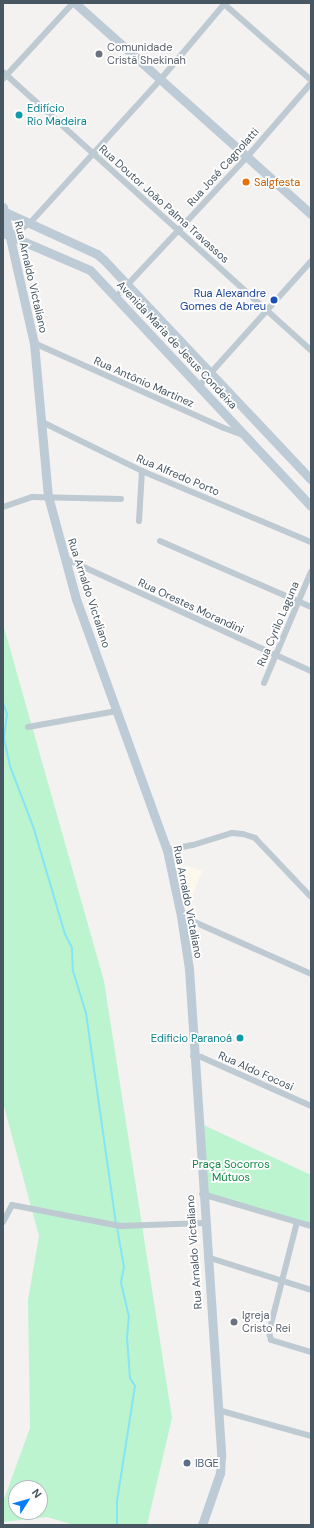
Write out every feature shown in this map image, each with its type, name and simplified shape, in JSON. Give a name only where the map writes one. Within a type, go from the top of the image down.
[{"type":"street","points":[[4,76],[74,3],[311,214]]},
{"type":"street","points":[[6,234],[30,223],[160,80],[224,3],[311,80]]},
{"type":"street","name":"Rua Doutor João Palma Travassos","points":[[4,76],[93,153],[311,350]]},
{"type":"street","name":"Rua José Cagnolatti","points":[[116,298],[129,286],[247,157],[311,83]]},
{"type":"street","name":"Avenida Maria de Jesus Condeixa","points":[[3,210],[97,254],[129,286],[311,480]]},
{"type":"street","name":"Rua Arnaldo Victaliano","points":[[3,210],[6,234],[34,343],[48,496],[64,558],[167,850],[181,916],[188,967],[202,1194],[218,1410],[220,1473],[202,1525]]},
{"type":"street","name":"Avenida Maria de Jesus Condeixa","points":[[6,234],[90,270],[311,506]]},
{"type":"street","points":[[199,386],[265,310],[311,261]]},
{"type":"street","name":"Rua Antônio Martinez","points":[[34,343],[224,428],[247,436]]},
{"type":"street","name":"Rua Alfredo Porto","points":[[40,421],[142,471],[311,542]]},
{"type":"street","points":[[139,521],[142,471]]},
{"type":"street","points":[[3,507],[32,497],[48,496],[121,499]]},
{"type":"street","points":[[160,541],[311,608]]},
{"type":"street","name":"Rua Orestes Morandini","points":[[64,558],[311,671]]},
{"type":"street","name":"Rua Cyrilo Laguna","points":[[264,683],[311,572]]},
{"type":"street","points":[[28,727],[117,711]]},
{"type":"street","points":[[167,850],[193,845],[232,833],[243,834],[255,838],[311,898]]},
{"type":"street","points":[[181,916],[311,974]]},
{"type":"street","name":"Rua Aldo Focosi","points":[[193,1056],[201,1057],[311,1106]]},
{"type":"street","points":[[202,1194],[311,1226]]},
{"type":"street","points":[[3,1222],[12,1205],[120,1226],[204,1222]]},
{"type":"street","points":[[297,1222],[269,1332],[271,1340],[311,1352]]},
{"type":"street","points":[[207,1257],[311,1290]]},
{"type":"street","points":[[218,1410],[311,1436]]},
{"type":"shaded area","points":[[178,863],[202,871],[186,912]]},
{"type":"green space","points":[[3,624],[104,981],[172,1418],[147,1525],[74,1525],[48,1517],[48,1480],[11,1480],[30,1428],[28,1300],[39,1236],[3,1103]]},
{"type":"green space","name":"Praça Socorros Mútuos","points":[[197,1122],[311,1175],[311,1224],[202,1194]]},
{"type":"green space","points":[[8,1488],[8,1520],[21,1520],[3,1522],[3,1502]]},
{"type":"waterway","points":[[3,687],[3,694]]},
{"type":"waterway","points":[[3,703],[7,714],[4,738],[10,766],[34,829],[65,934],[72,948],[73,971],[86,1013],[116,1223]]},
{"type":"waterway","points":[[117,1228],[124,1267],[121,1282],[129,1317],[127,1338],[130,1378],[135,1386],[117,1501],[117,1525]]},
{"type":"place","name":"Comunidade Cristã Shekinah","points":[[99,54]]},
{"type":"place","name":"Edifício Rio Madeira","points":[[19,115]]},
{"type":"place","name":"Salgfesta","points":[[246,182]]},
{"type":"place","name":"Rua Alexandre Gomes de Abreu","points":[[274,300]]},
{"type":"place","name":"Edificio Paranoá","points":[[240,1038]]},
{"type":"place","name":"Igreja Cristo Rei","points":[[234,1322]]},
{"type":"place","name":"IBGE","points":[[187,1463]]}]
